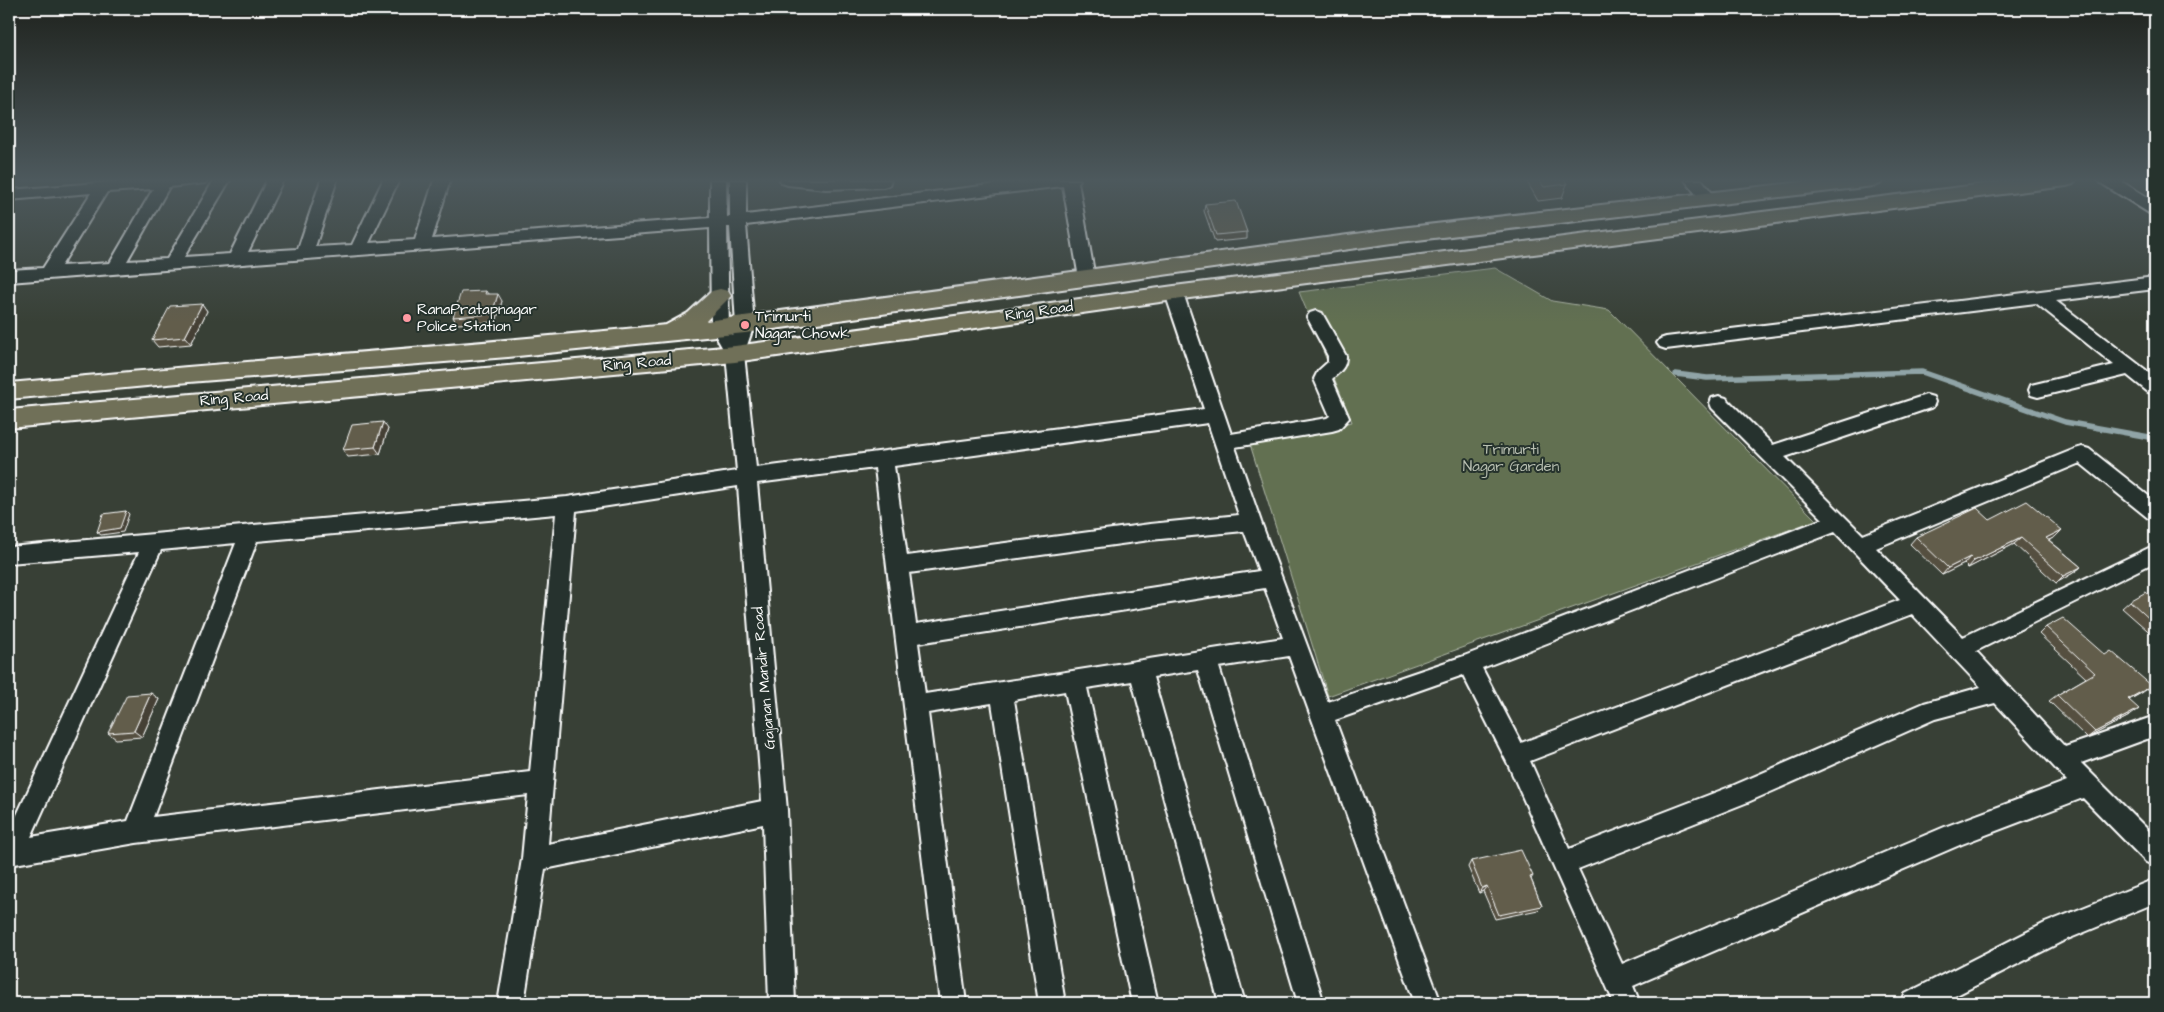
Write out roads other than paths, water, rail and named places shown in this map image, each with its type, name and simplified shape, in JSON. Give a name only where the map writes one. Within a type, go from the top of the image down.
[{"type":"main road","points":[[9,391],[189,374],[508,349],[720,328],[1465,227]]},
{"type":"main road","name":"Ring Road","points":[[9,419],[735,354],[1174,293],[1693,227]]},
{"type":"main road","points":[[668,333],[696,318],[720,296]]},
{"type":"street","points":[[48,273],[77,227]]},
{"type":"street","points":[[116,268],[139,227]]},
{"type":"street","points":[[172,264],[194,227]]},
{"type":"street","points":[[236,259],[252,227]]},
{"type":"street","points":[[305,254],[314,227]]},
{"type":"street","points":[[358,250],[368,227]]},
{"type":"street","points":[[421,246],[427,227]]},
{"type":"street","points":[[9,276],[654,227]]},
{"type":"street","points":[[719,227],[720,328],[735,354]]},
{"type":"street","points":[[735,354],[745,325],[738,227]]},
{"type":"street","points":[[1079,227],[1087,278]]},
{"type":"street","points":[[1666,343],[2148,284],[2155,295]]},
{"type":"street","points":[[1174,293],[1251,522],[1428,1003]]},
{"type":"street","points":[[2041,298],[2155,387]]},
{"type":"street","points":[[1224,442],[1332,424],[1340,418],[1323,379],[1337,364],[1337,356],[1316,317]]},
{"type":"street","name":"Gajanan Mandir Road","points":[[735,354],[775,810],[782,1003]]},
{"type":"street","points":[[2038,390],[2130,367]]},
{"type":"street","points":[[1770,454],[1926,402]]},
{"type":"street","points":[[1719,403],[1838,522],[1960,649],[2061,759],[2155,854]]},
{"type":"street","points":[[9,555],[567,505],[747,477],[1214,415]]},
{"type":"street","points":[[1860,545],[2082,454],[2155,512]]},
{"type":"street","points":[[884,460],[899,566],[953,1003]]},
{"type":"street","points":[[511,1003],[534,859],[567,505]]},
{"type":"street","points":[[899,566],[1150,532],[1251,522]]},
{"type":"street","points":[[1322,714],[1468,664],[1838,522]]},
{"type":"street","points":[[136,831],[250,533]]},
{"type":"street","points":[[10,852],[154,542]]},
{"type":"street","points":[[1960,649],[2155,553]]},
{"type":"street","points":[[907,635],[1272,578]]},
{"type":"street","points":[[1516,756],[1916,603]]},
{"type":"street","points":[[916,705],[1297,645]]},
{"type":"street","points":[[1206,659],[1311,1003]]},
{"type":"street","points":[[1468,664],[1516,756],[1627,1003]]},
{"type":"street","points":[[1140,670],[1232,1003]]},
{"type":"street","points":[[1074,680],[1145,1003]]},
{"type":"street","points":[[1001,692],[1052,1003]]},
{"type":"street","points":[[1563,863],[1740,794],[1932,710],[2000,692]]},
{"type":"street","points":[[2061,759],[2155,726]]},
{"type":"street","points":[[10,852],[136,831],[542,782]]},
{"type":"street","points":[[1617,979],[1956,834],[2087,785]]},
{"type":"street","points":[[534,859],[775,810]]},
{"type":"street","points":[[1914,1003],[2054,932],[2155,891]]},
{"type":"waterway","points":[[1676,374],[1707,378],[1922,372],[2065,422],[2155,438]]},
{"type":"place","name":"RanaPratapnagar Police Station","points":[[407,318]]},
{"type":"place","name":"Trimurti Nagar Chowk","points":[[745,325]]},
{"type":"park label","name":"Trimurti Nagar Garden","points":[[1511,458]]}]
